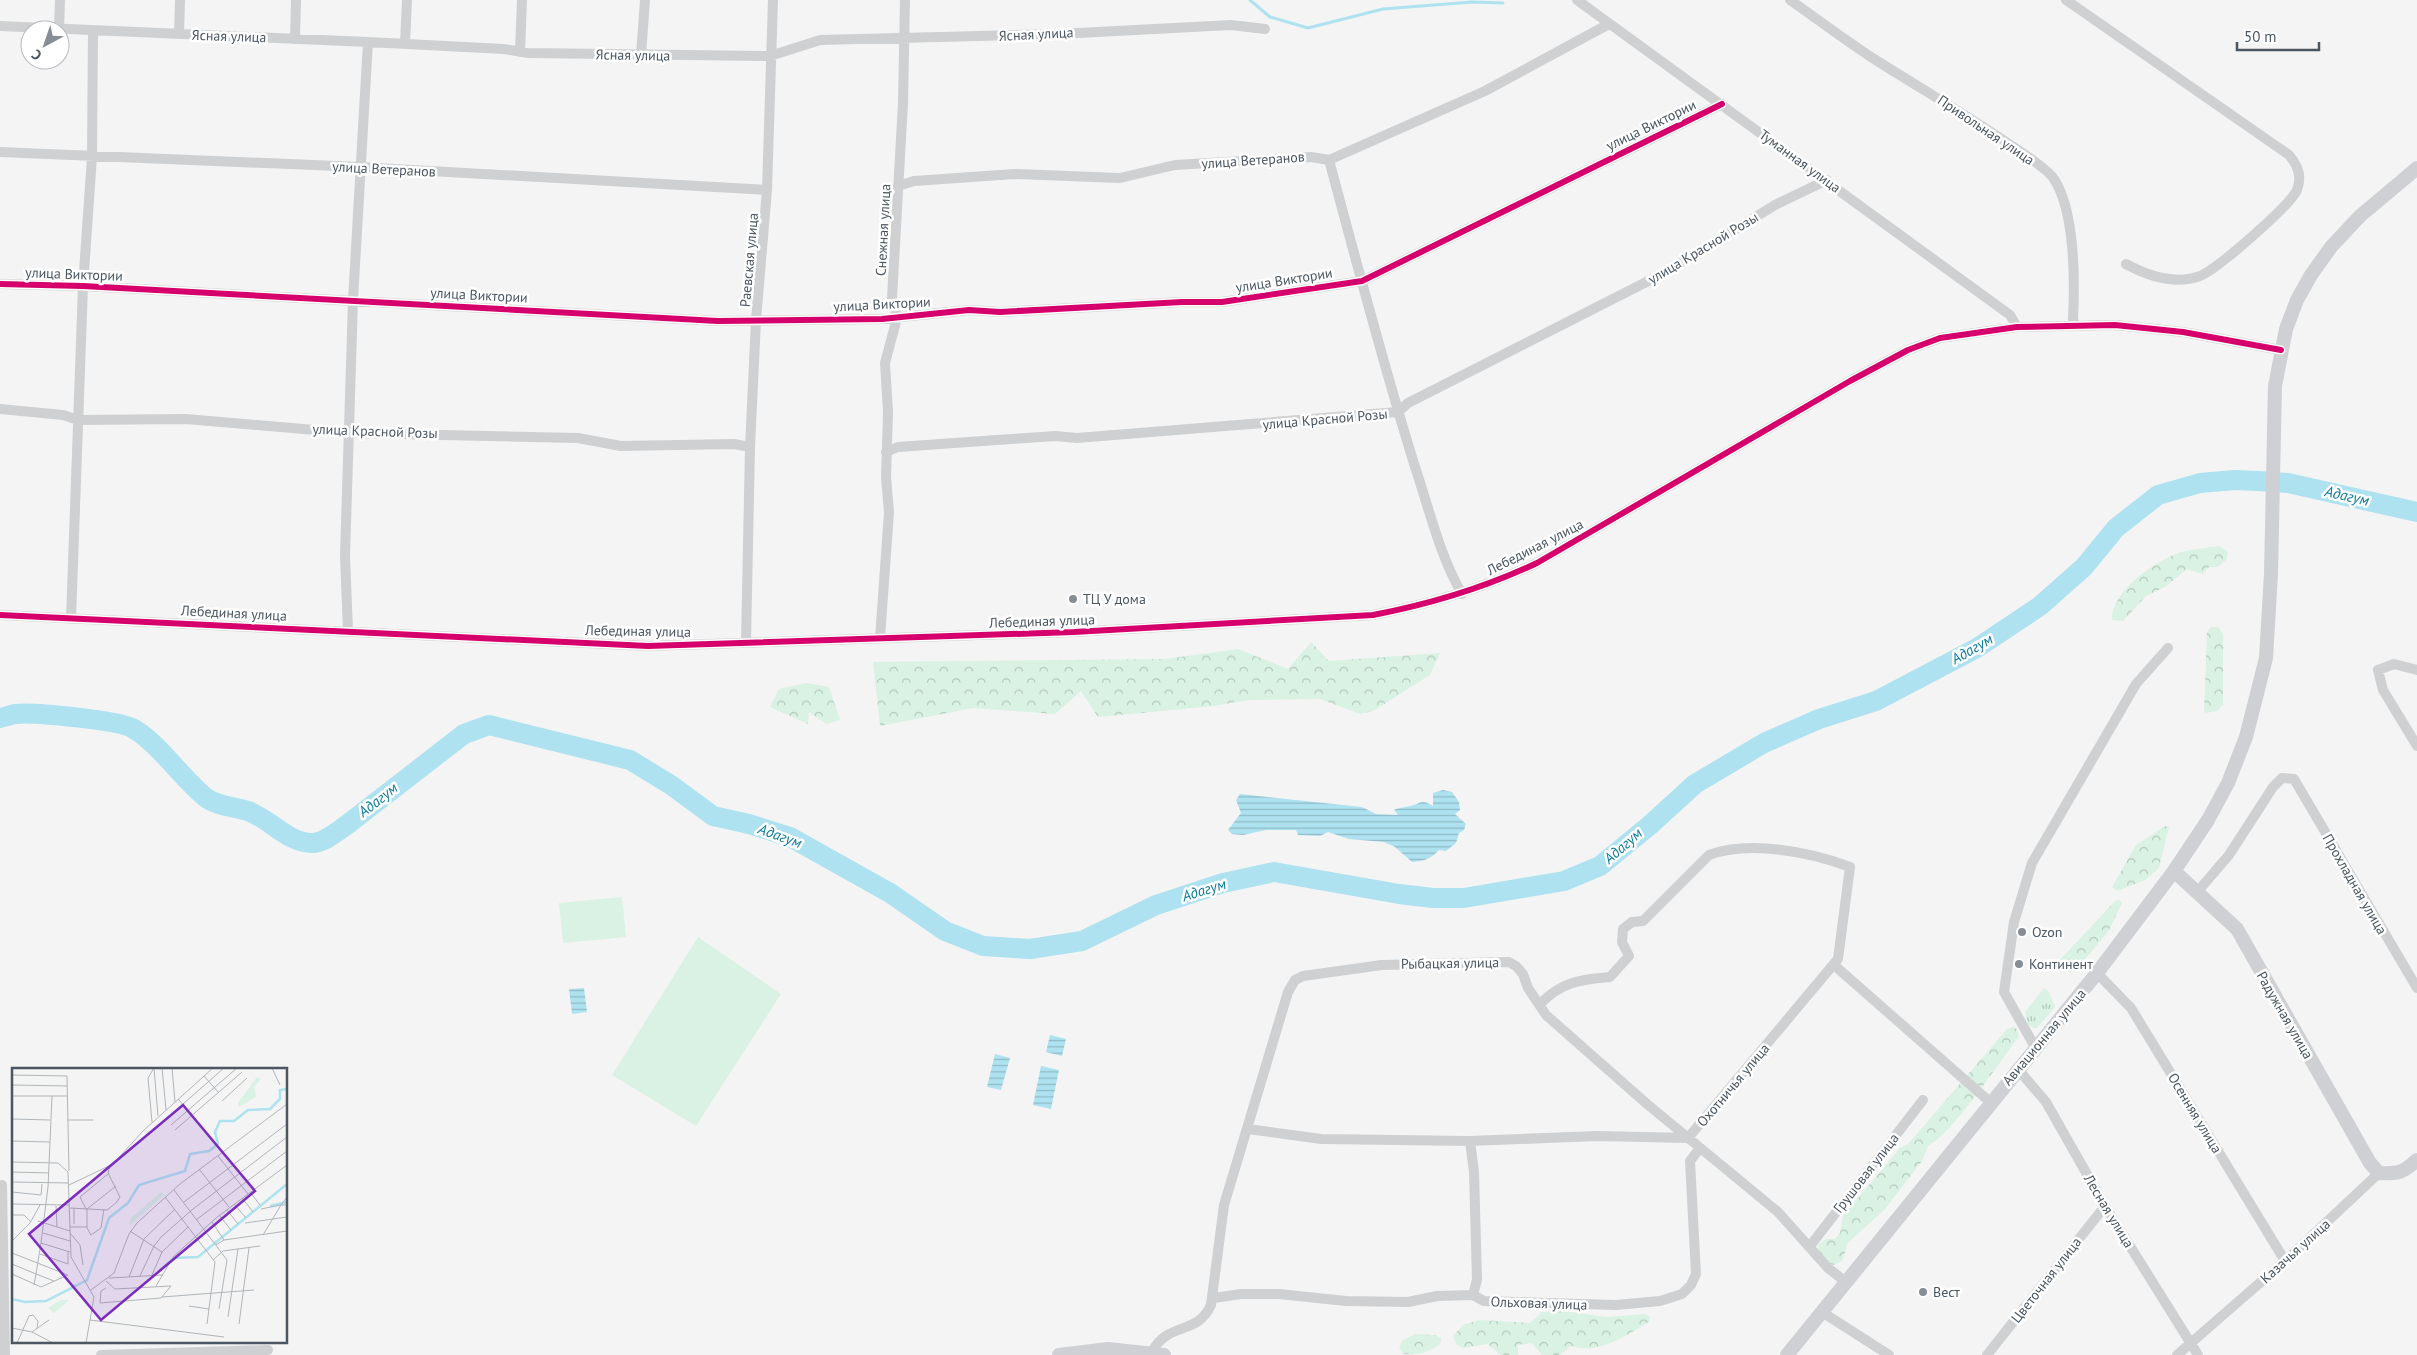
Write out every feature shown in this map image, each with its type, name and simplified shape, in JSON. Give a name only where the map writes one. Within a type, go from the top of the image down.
[{"type":"main road","name":"Авиационная улица","points":[[1787,1355],[2017,1068],[2097,972],[2174,871],[2208,820],[2228,783],[2246,738],[2266,658],[2271,574],[2275,386],[2286,329],[2297,300],[2331,246],[2360,216],[2417,168]]},
{"type":"main road","name":"Радужная улица","points":[[2174,871],[2198,891],[2237,930],[2370,1163],[2379,1173]]},
{"type":"main road","points":[[2379,1173],[2397,1174],[2407,1169],[2417,1160]]},
{"type":"main road","points":[[1059,1355],[1108,1349],[1158,1354]]},
{"type":"street","points":[[59,20],[60,0]]},
{"type":"street","points":[[179,34],[180,0]]},
{"type":"street","points":[[295,39],[296,0]]},
{"type":"street","points":[[405,44],[408,0]]},
{"type":"street","points":[[520,52],[522,0]]},
{"type":"street","points":[[641,55],[645,0]]},
{"type":"street","name":"Раевская улица","points":[[746,642],[750,447],[756,320],[767,190],[773,0]]},
{"type":"street","name":"Снежная улица","points":[[880,638],[889,512],[886,477],[888,412],[885,363],[897,318],[892,298],[903,103],[903,39],[906,0]]},
{"type":"street","name":"Туманная улица","points":[[1577,0],[1827,180],[2010,315],[2017,327]]},
{"type":"street","name":"Привольная улица","points":[[1790,0],[1870,56],[1984,127],[2053,176],[2061,191],[2070,229],[2072,266],[2075,279],[2073,320],[2075,326]]},
{"type":"street","points":[[2066,0],[2289,155],[2296,163],[2300,175],[2297,190],[2286,206],[2237,250],[2200,276],[2172,280],[2140,272],[2126,264]]},
{"type":"street","name":"улица Ветеранов","points":[[898,186],[914,181],[1014,174],[1120,178],[1175,165],[1312,157],[1329,160],[1485,91],[1609,24]]},
{"type":"street","name":"Ясная улица","points":[[70,30],[368,42],[520,52],[770,56],[820,40],[903,39],[1231,25],[1264,29]]},
{"type":"street","name":"Ясная улица","points":[[0,26],[20,27]]},
{"type":"street","points":[[72,619],[83,286],[92,157],[93,31]]},
{"type":"street","points":[[348,631],[345,556],[353,300],[368,42]]},
{"type":"street","name":"улица Виктории","points":[[0,284],[83,286],[353,300],[694,320],[897,318],[969,310],[1000,312],[1182,302],[1222,302],[1362,281],[1722,104]]},
{"type":"street","name":"улица Ветеранов","points":[[0,152],[360,167],[767,190]]},
{"type":"street","points":[[1329,160],[1398,412],[1439,540],[1452,576],[1462,594]]},
{"type":"street","name":"улица Красной Розы","points":[[886,452],[898,447],[1055,436],[1077,438],[1398,412],[1408,403],[1668,271],[1775,204],[1827,180]]},
{"type":"street","name":"Лебединая улица","points":[[0,615],[648,646],[1074,632],[1333,619],[1374,615],[1422,606],[1462,594],[1500,581],[1538,563],[1850,381],[1908,350],[1940,338],[2017,327],[2115,325],[2166,330],[2281,350]]},
{"type":"street","name":"улица Красной Розы","points":[[0,409],[64,415],[78,420],[129,418],[186,419],[350,433],[578,438],[621,446],[734,444],[750,447]]},
{"type":"street","points":[[2035,1048],[2004,992],[2014,922],[2032,862],[2136,684],[2168,648]]},
{"type":"street","points":[[2417,670],[2394,664],[2378,670],[2383,690],[2417,746]]},
{"type":"street","name":"Прохладная улица","points":[[2198,891],[2229,855],[2272,787],[2282,778],[2294,779],[2417,988]]},
{"type":"street","name":"Охотничья улица","points":[[1248,1129],[1321,1139],[1470,1141],[1597,1136],[1688,1138],[1838,959],[1850,867],[1790,849],[1722,850],[1709,855],[1642,921],[1632,922],[1623,929],[1622,942],[1629,956],[1610,977],[1573,981],[1552,992],[1540,1004]]},
{"type":"street","name":"Рыбацкая улица","points":[[1248,1129],[1288,992],[1295,980],[1303,976],[1382,965],[1509,962],[1516,966],[1523,974],[1528,988],[1546,1015],[1590,1055],[1778,1212],[1828,1268],[1846,1282]]},
{"type":"street","points":[[1834,965],[1990,1102]]},
{"type":"street","name":"Осенняя улица","points":[[2097,972],[2131,1008],[2285,1260]]},
{"type":"street","name":"Лесная улица","points":[[2017,1068],[2046,1102],[2105,1206],[2198,1355]]},
{"type":"street","name":"Грушовая улица","points":[[1810,1246],[1923,1100]]},
{"type":"street","points":[[1158,1354],[1158,1341],[1170,1332],[1197,1324],[1207,1315],[1214,1298],[1217,1248],[1224,1205],[1248,1129]]},
{"type":"street","points":[[1470,1141],[1474,1172],[1477,1280],[1473,1295]]},
{"type":"street","name":"Ольховая улица","points":[[1214,1298],[1241,1294],[1279,1294],[1346,1300],[1408,1302],[1437,1296],[1473,1295],[1484,1301],[1616,1305],[1660,1301],[1682,1294],[1691,1285],[1696,1274],[1690,1161],[1700,1148]]},
{"type":"street","name":"Казачья улица","points":[[2177,1355],[2285,1260],[2379,1173]]},
{"type":"street","points":[[1,1185],[6,1269],[5,1355]]},
{"type":"street","name":"Цветочная улица","points":[[1987,1355],[2105,1206]]},
{"type":"street","points":[[1822,1312],[1889,1355]]},
{"type":"street","points":[[101,1355],[268,1350]]},
{"type":"green space","points":[[2220,546],[2228,552],[2227,559],[2218,567],[2209,567],[2203,574],[2187,569],[2165,587],[2146,596],[2123,621],[2112,620],[2119,598],[2136,578],[2147,570],[2181,552]]},
{"type":"green space","points":[[2211,627],[2218,627],[2223,634],[2223,705],[2217,711],[2206,713],[2204,711],[2207,632]]},
{"type":"green space","points":[[1311,642],[1329,661],[1440,653],[1430,675],[1373,711],[1360,714],[1320,699],[1248,700],[1214,706],[1098,717],[1081,691],[1055,714],[973,708],[880,726],[873,662],[1165,659],[1238,649],[1288,669]]},
{"type":"green space","points":[[806,683],[829,687],[840,720],[826,724],[809,712],[808,724],[770,707],[779,689]]},
{"type":"green space","points":[[2165,826],[2169,827],[2159,868],[2145,880],[2117,891],[2112,887],[2136,845]]},
{"type":"green space","points":[[622,897],[626,937],[563,943],[559,903]]},
{"type":"green space","points":[[2119,900],[2122,903],[2108,932],[2074,972],[2064,972],[2059,967],[2059,961],[2115,901]]},
{"type":"green space","points":[[698,937],[781,994],[696,1126],[612,1075]]},
{"type":"green space","points":[[2044,988],[2049,992],[2055,1007],[2037,1028],[2033,1028],[2028,1024],[2025,1012]]},
{"type":"green space","points":[[2013,1027],[2017,1029],[2019,1037],[1963,1112],[1939,1138],[1928,1146],[1922,1161],[1885,1209],[1848,1243],[1842,1261],[1834,1265],[1828,1263],[1818,1250],[1818,1245],[1826,1239],[1835,1239],[1840,1233],[1843,1216],[1900,1148],[1908,1144],[2007,1029]]},
{"type":"green space","points":[[1564,1311],[1607,1317],[1645,1314],[1650,1317],[1649,1322],[1611,1343],[1592,1348],[1571,1346],[1560,1355],[1542,1355],[1532,1343],[1518,1345],[1518,1355],[1500,1355],[1488,1344],[1463,1348],[1456,1344],[1453,1336],[1463,1325],[1479,1320],[1530,1323],[1542,1312]]},
{"type":"green space","points":[[1416,1334],[1436,1335],[1441,1339],[1440,1344],[1432,1350],[1423,1353],[1403,1354],[1399,1347],[1403,1340]]},
{"type":"water","points":[[1443,790],[1452,792],[1459,802],[1460,810],[1455,814],[1466,824],[1464,830],[1459,833],[1456,843],[1446,851],[1439,850],[1427,859],[1420,861],[1412,862],[1395,847],[1384,842],[1349,839],[1328,832],[1320,836],[1298,835],[1296,830],[1266,830],[1243,835],[1232,834],[1228,830],[1241,813],[1236,800],[1240,794],[1362,807],[1376,814],[1398,815],[1394,810],[1398,808],[1422,802],[1433,806],[1433,793]]},
{"type":"water","points":[[584,988],[587,1012],[572,1014],[569,989]]},
{"type":"water","points":[[1050,1035],[1066,1039],[1062,1056],[1046,1052]]},
{"type":"water","points":[[995,1054],[1010,1058],[1001,1090],[987,1087]]},
{"type":"water","points":[[1041,1066],[1059,1070],[1051,1109],[1033,1105]]},
{"type":"waterway","points":[[1250,0],[1270,17],[1308,28],[1383,9],[1472,2],[1503,3]]},
{"type":"waterway","name":"Адагум","points":[[0,718],[15,714],[57,715],[112,723],[134,729],[152,743],[209,800],[248,811],[287,835],[303,842],[312,843],[326,839],[340,830],[464,734],[489,725],[630,760],[671,785],[713,816],[749,824],[790,837],[890,893],[945,931],[983,946],[1030,949],[1082,941],[1156,905],[1223,883],[1274,872],[1399,894],[1433,898],[1464,898],[1564,881],[1600,866],[1650,825],[1695,784],[1764,743],[1819,719],[1876,701],[1977,648],[2040,606],[2084,567],[2116,528],[2158,495],[2200,483],[2235,480],[2258,481],[2288,483],[2417,512]]},
{"type":"cycle path","points":[[0,284],[83,286],[718,321],[882,319],[969,310],[1000,312],[1182,302],[1222,302],[1362,281],[1722,104]]},
{"type":"cycle path","points":[[0,615],[648,646],[1074,632],[1373,615],[1416,606],[1457,594],[1537,563],[1850,381],[1908,350],[1940,338],[2017,327],[2115,325],[2183,332],[2281,350]]},
{"type":"place","name":"ТЦ У дома","points":[[1073,599]]},
{"type":"place","name":"Ozon","points":[[2022,932]]},
{"type":"place","name":"Континент","points":[[2019,964]]},
{"type":"place","name":"Вест","points":[[1923,1292]]}]
